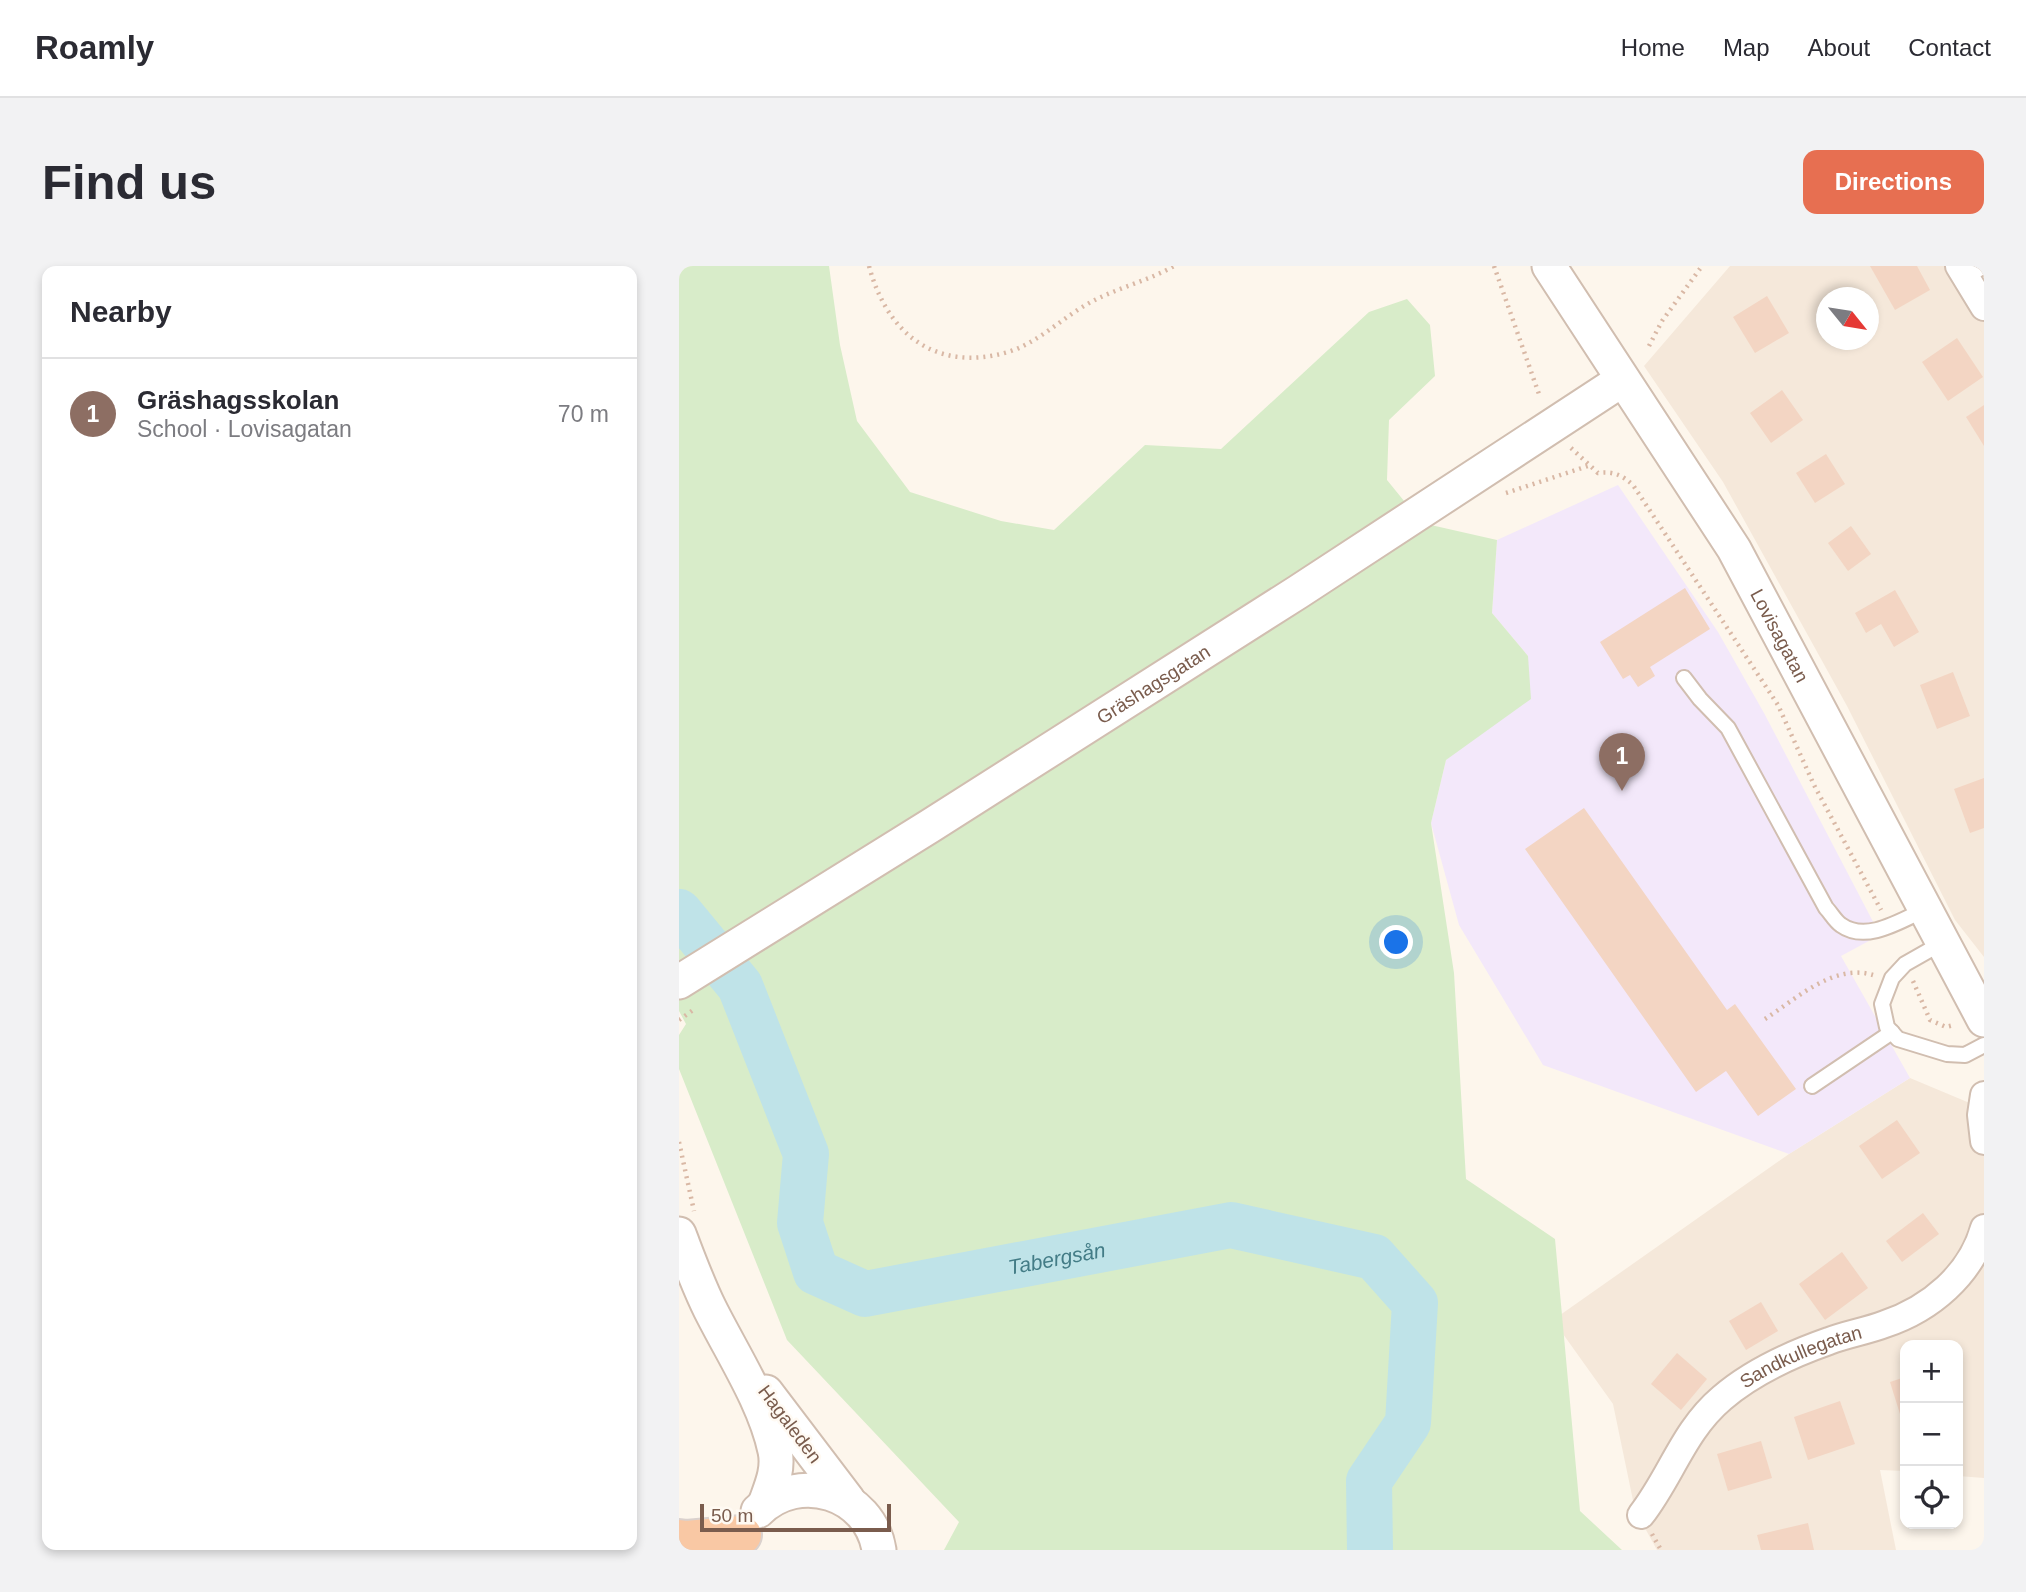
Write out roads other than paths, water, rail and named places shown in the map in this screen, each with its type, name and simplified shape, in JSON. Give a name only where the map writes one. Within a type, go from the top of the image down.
[{"type":"highway","points":[[679,1539],[740,1542]]},
{"type":"street","name":"Lovisagatan","points":[[1549,266],[1734,549],[1980,1015]]},
{"type":"street","points":[[1970,270],[1984,307]]},
{"type":"street","name":"Gräshagsgatan","points":[[691,975],[1298,592],[1622,380]]},
{"type":"street","points":[[1984,1095],[1981,1115],[1984,1141]]},
{"type":"street","name":"Hagaleden","points":[[687,1226],[711,1310],[733,1348],[767,1425],[776,1454],[775,1477],[765,1504]]},
{"type":"street","name":"Sandkullegatan","points":[[1641,1515],[1652,1501],[1688,1435],[1721,1398],[1755,1373],[1828,1341],[1887,1324],[1924,1307],[1966,1267],[1984,1228]]},
{"type":"street","name":"Hagaleden","points":[[733,1348],[848,1500],[865,1516],[877,1537],[880,1550]]},
{"type":"street","points":[[740,1542],[751,1518],[765,1504],[782,1494],[801,1489],[825,1491],[848,1500]]},
{"type":"lane","points":[[1684,678],[1700,699],[1728,727],[1826,908],[1841,925],[1856,931],[1870,932],[1889,927],[1924,910]]},
{"type":"lane","points":[[1942,943],[1905,964],[1889,983],[1882,1004],[1883,1016],[1898,1039],[1947,1054],[1965,1055],[1984,1045]]},
{"type":"lane","points":[[1812,1086],[1892,1032]]},
{"type":"waterway","name":"Tabergsån","points":[[679,912],[740,986],[806,1154],[800,1223],[816,1272],[865,1294],[1231,1225],[1374,1257],[1415,1303],[1408,1423],[1369,1481],[1370,1550]]},
{"type":"place","name":"Gräshagsskolan","points":[[1622,791]]}]
